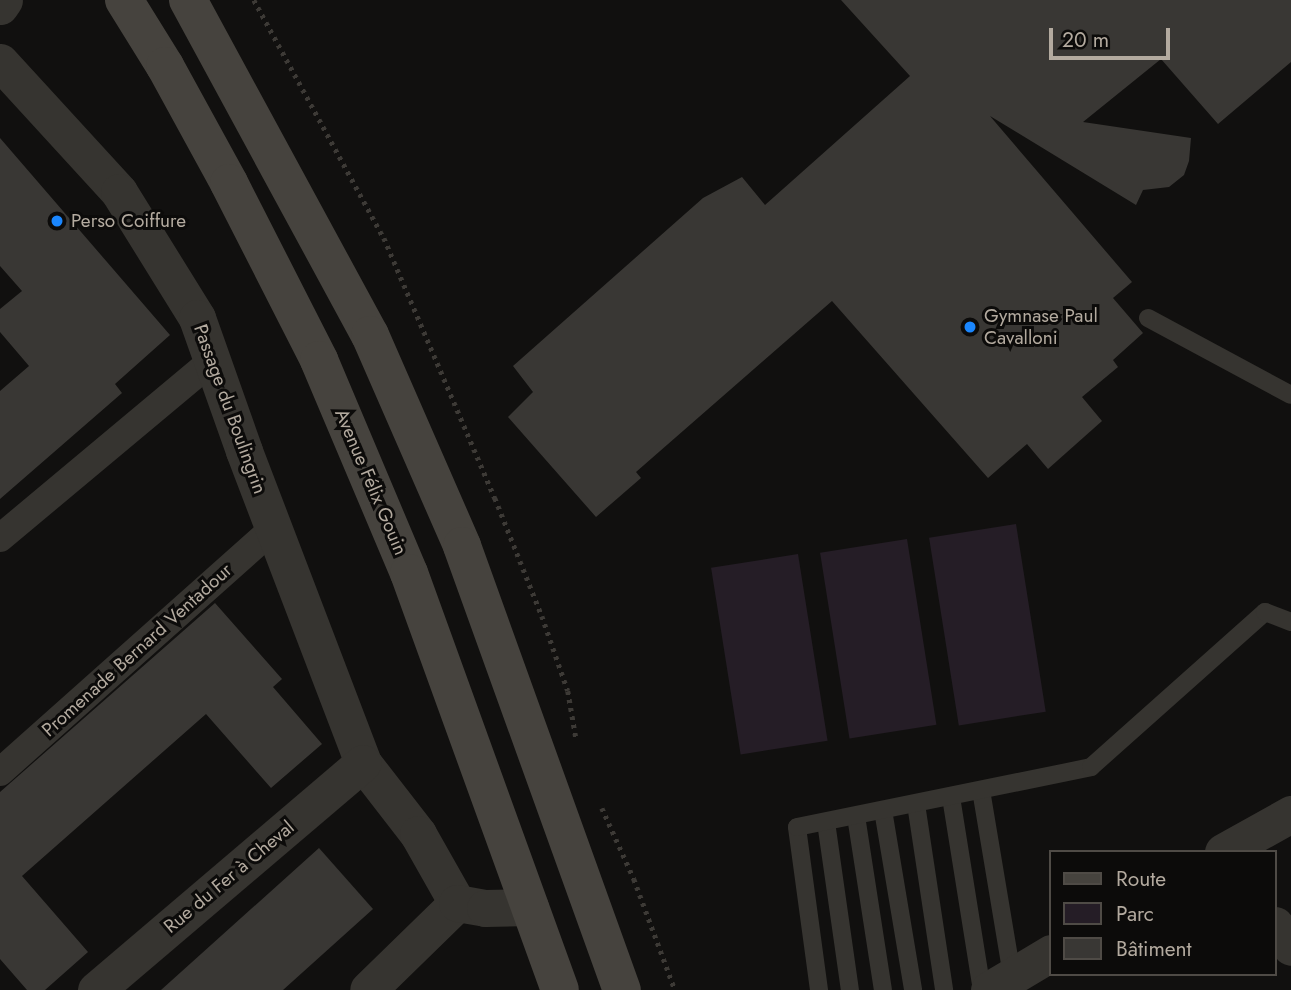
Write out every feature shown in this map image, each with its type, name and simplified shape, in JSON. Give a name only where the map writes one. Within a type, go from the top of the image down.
[{"type":"main road","name":"Avenue Félix Gouin","points":[[124,0],[165,66],[229,183],[319,359],[409,573],[560,990]]},
{"type":"main road","points":[[188,0],[375,346],[462,546],[622,990]]},
{"type":"street","points":[[0,6],[4,0]]},
{"type":"street","name":"Passage du Boulingrin","points":[[0,62],[120,192],[197,318],[363,763],[418,834],[457,903]]},
{"type":"street","points":[[0,538],[212,361]]},
{"type":"street","name":"Promenade Bernard Ventadour","points":[[0,772],[274,528]]},
{"type":"street","name":"Rue du Fer à Cheval","points":[[96,990],[363,763]]},
{"type":"street","points":[[1226,850],[1291,814]]},
{"type":"street","points":[[368,990],[457,903],[485,908],[530,907]]},
{"type":"street","points":[[1277,928],[1291,947]]},
{"type":"street","points":[[994,985],[1050,954]]},
{"type":"lane","points":[[1148,318],[1291,395]]},
{"type":"lane","points":[[819,990],[797,827],[1091,767],[1265,612],[1291,622]]},
{"type":"lane","points":[[981,790],[994,985]]},
{"type":"lane","points":[[951,797],[994,985]]},
{"type":"lane","points":[[916,804],[944,990]]},
{"type":"lane","points":[[883,810],[913,990]]},
{"type":"lane","points":[[856,816],[883,990]]},
{"type":"lane","points":[[825,822],[850,990]]},
{"type":"green space","points":[[1016,524],[1046,712],[959,725],[929,538]]},
{"type":"green space","points":[[907,539],[936,725],[849,738],[820,553]]},
{"type":"green space","points":[[798,554],[828,741],[741,754],[711,568]]},
{"type":"building","points":[[841,0],[1291,0],[1291,62],[1218,124],[1161,59],[1083,122],[1191,138],[1189,161],[1184,175],[1169,187],[1143,190],[1136,205],[990,116],[1132,282],[1113,298],[1143,333],[1113,360],[1118,367],[1082,397],[1102,421],[1048,469],[1027,444],[988,478],[832,301],[636,472],[641,478],[596,517],[508,417],[533,392],[513,366],[703,198],[742,177],[765,205],[910,76]]},
{"type":"building","points":[[0,138],[170,335],[115,384],[122,393],[0,499],[0,391],[29,366],[0,332],[0,309],[22,291],[0,266]]},
{"type":"building","points":[[215,603],[282,679],[273,687],[322,744],[271,788],[206,714],[22,876],[88,952],[45,990],[27,990],[0,959],[0,792]]},
{"type":"building","points":[[319,848],[373,909],[283,990],[161,990]]},
{"type":"place","name":"Perso Coiffure","points":[[57,221]]},
{"type":"place","name":"Gymnase Paul Cavalloni","points":[[970,327]]}]
